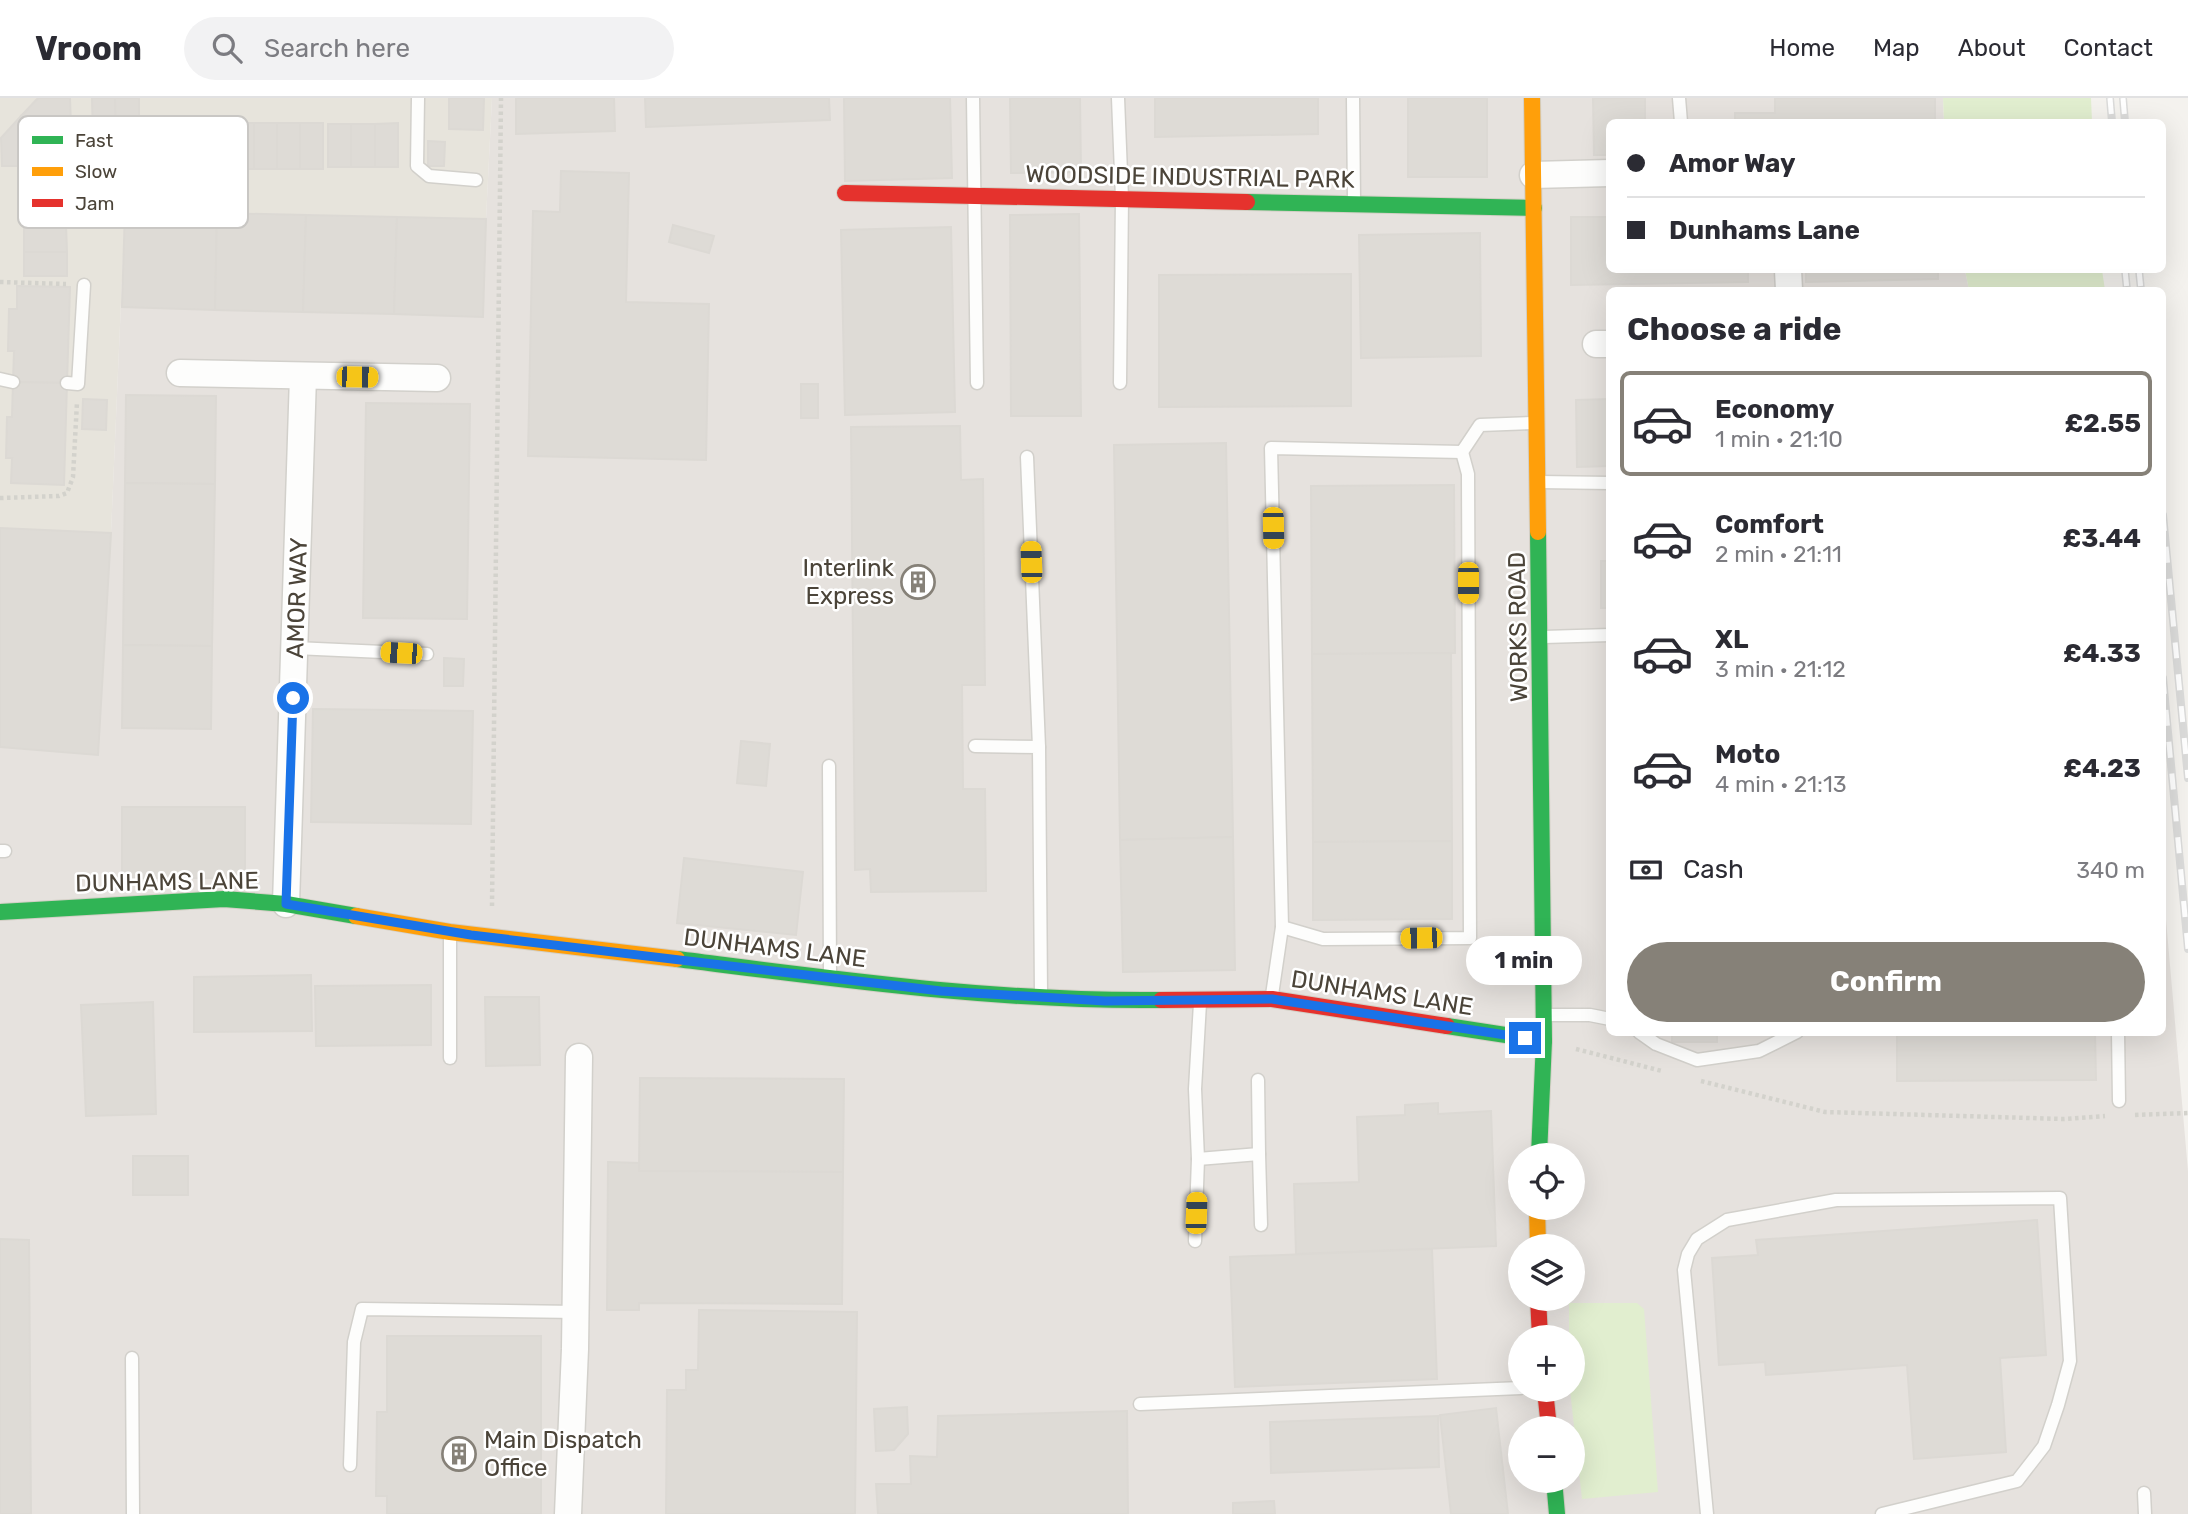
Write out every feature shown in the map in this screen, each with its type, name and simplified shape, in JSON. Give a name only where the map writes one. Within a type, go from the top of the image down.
[{"type":"street","name":"WORKS ROAD","points":[[1532,98],[1535,423],[1542,637],[1544,1041],[1540,1143]]},
{"type":"street","points":[[1533,175],[1606,173]]},
{"type":"street","name":"WOODSIDE INDUSTRIAL PARK","points":[[845,193],[1534,208]]},
{"type":"street","points":[[180,373],[437,377]]},
{"type":"street","name":"AMOR WAY","points":[[286,904],[303,376]]},
{"type":"street","name":"DUNHAMS LANE","points":[[0,912],[224,899],[286,904],[450,932],[941,991],[1105,1001],[1272,999],[1544,1041]]},
{"type":"street","points":[[568,1514],[576,1312],[579,1057]]},
{"type":"street","points":[[1555,1493],[1557,1514]]},
{"type":"lane","points":[[418,98],[417,166],[429,176],[476,180]]},
{"type":"lane","points":[[973,98],[977,383]]},
{"type":"lane","points":[[1118,98],[1122,198],[1120,383]]},
{"type":"lane","points":[[1353,98],[1354,204]]},
{"type":"lane","points":[[1679,98],[1681,119]]},
{"type":"lane","points":[[73,384],[84,285]]},
{"type":"lane","points":[[0,379],[13,382]]},
{"type":"lane","points":[[1282,927],[1323,939],[1470,938],[1468,474],[1462,452],[1480,425],[1535,423]]},
{"type":"lane","points":[[1272,999],[1282,927],[1271,448],[1462,452]]},
{"type":"lane","points":[[1027,457],[1039,747],[1041,997]]},
{"type":"lane","points":[[1537,482],[1606,483]]},
{"type":"lane","points":[[1542,637],[1606,635]]},
{"type":"lane","points":[[295,648],[427,654]]},
{"type":"lane","points":[[975,746],[1039,747]]},
{"type":"lane","points":[[830,765],[830,977]]},
{"type":"lane","points":[[450,932],[450,1058]]},
{"type":"lane","points":[[1195,1241],[1198,1159],[1195,1089],[1200,999]]},
{"type":"lane","points":[[1544,1015],[1590,1014],[1606,1018]]},
{"type":"lane","points":[[1645,1036],[1656,1044],[1697,1060],[1759,1051],[1789,1036]]},
{"type":"lane","points":[[2118,1036],[2119,1101]]},
{"type":"lane","points":[[1258,1080],[1261,1225]]},
{"type":"lane","points":[[1198,1159],[1259,1154]]},
{"type":"lane","points":[[1707,1514],[1684,1270],[1696,1239],[1727,1220],[1836,1200],[2060,1198],[2070,1362],[2059,1405],[2044,1446],[2017,1481],[1882,1514]]},
{"type":"lane","points":[[350,1465],[354,1342],[362,1309],[576,1312]]},
{"type":"lane","points":[[132,1358],[133,1514]]},
{"type":"lane","points":[[1140,1404],[1508,1389]]},
{"type":"lane","points":[[2144,1493],[2145,1514]]},
{"type":"path","points":[[491,881],[501,98]]},
{"type":"path","points":[[0,282],[84,285]]},
{"type":"path","points":[[0,498],[59,496],[67,493],[71,487],[73,384]]},
{"type":"path","points":[[1544,1041],[1665,1072]]},
{"type":"path","points":[[1691,1078],[1825,1112],[2063,1119],[2115,1116]]},
{"type":"path","points":[[2127,1115],[2188,1113]]},
{"type":"shaded area","points":[[0,98],[492,98],[486,219],[248,213],[248,116],[18,116],[18,228],[124,228],[111,533],[0,528]]},
{"type":"shaded area","points":[[492,98],[1943,98],[1944,119],[1606,119],[1606,273],[1966,273],[1968,287],[1606,287],[1606,1036],[2166,1036],[2166,919],[2188,1171],[2188,1514],[0,1514],[0,528],[111,533],[124,228],[248,228],[248,213],[486,219]]},
{"type":"green space","points":[[1943,98],[2091,98],[2092,119],[1944,119]]},
{"type":"green space","points":[[1966,273],[2102,273],[2105,287],[1968,287]]},
{"type":"green space","points":[[1585,1303],[1637,1303],[1644,1309],[1658,1492],[1582,1499],[1581,1493],[1585,1493],[1585,1416],[1573,1416],[1571,1402],[1585,1402],[1585,1325],[1569,1325],[1569,1311],[1585,1311]]},
{"type":"building","points":[[38,98],[70,98],[71,116],[21,116]]},
{"type":"building","points":[[92,98],[115,98],[115,116],[92,116]]},
{"type":"building","points":[[115,98],[139,98],[139,116],[115,116]]},
{"type":"building","points":[[449,98],[484,98],[483,130],[449,129]]},
{"type":"building","points":[[516,98],[614,98],[615,131],[516,134]]},
{"type":"building","points":[[645,98],[829,98],[830,120],[646,127]]},
{"type":"building","points":[[844,98],[950,98],[952,178],[845,181]]},
{"type":"building","points":[[1010,98],[1080,98],[1081,172],[1011,173]]},
{"type":"building","points":[[1155,98],[1318,98],[1318,134],[1155,137]]},
{"type":"building","points":[[1408,98],[1487,98],[1487,177],[1408,177]]},
{"type":"building","points":[[1593,98],[1645,98],[1645,119],[1606,119],[1606,155],[1594,155]]},
{"type":"building","points":[[1775,98],[1935,98],[1935,119],[1735,119],[1735,113],[1775,113]]},
{"type":"building","points":[[18,119],[18,166],[2,166],[1,138]]},
{"type":"building","points":[[248,123],[254,123],[254,169],[248,169]]},
{"type":"building","points":[[254,123],[277,123],[277,169],[254,169]]},
{"type":"building","points":[[277,123],[300,123],[300,169],[277,169]]},
{"type":"building","points":[[300,123],[323,123],[323,169],[300,169]]},
{"type":"building","points":[[398,123],[398,167],[375,167],[375,124]]},
{"type":"building","points":[[328,124],[351,124],[351,167],[328,167]]},
{"type":"building","points":[[351,124],[375,124],[375,167],[351,167]]},
{"type":"building","points":[[428,141],[445,142],[444,166],[428,166]]},
{"type":"building","points":[[561,171],[629,173],[626,302],[709,304],[706,460],[528,456],[533,211],[560,212]]},
{"type":"building","points":[[248,214],[306,215],[303,312],[215,310],[217,228],[248,228]]},
{"type":"building","points":[[1079,214],[1081,416],[1011,416],[1010,215]]},
{"type":"building","points":[[306,215],[397,217],[394,314],[303,312]]},
{"type":"building","points":[[397,217],[486,219],[483,317],[394,314]]},
{"type":"building","points":[[1571,217],[1606,217],[1606,273],[1748,273],[1748,282],[1571,285]]},
{"type":"building","points":[[673,225],[714,236],[709,253],[669,242]]},
{"type":"building","points":[[951,227],[955,412],[845,415],[841,230]]},
{"type":"building","points":[[24,228],[66,228],[67,252],[24,252]]},
{"type":"building","points":[[124,228],[217,228],[215,310],[122,307]]},
{"type":"building","points":[[1480,233],[1481,356],[1361,358],[1359,235]]},
{"type":"building","points":[[24,252],[67,252],[67,276],[24,276]]},
{"type":"building","points":[[1806,273],[1938,273],[1938,279],[1806,282]]},
{"type":"building","points":[[1351,274],[1351,406],[1159,407],[1159,275]]},
{"type":"building","points":[[17,286],[70,287],[67,383],[13,382],[14,351],[8,351],[9,309],[17,309]]},
{"type":"building","points":[[13,382],[67,383],[64,485],[11,483],[12,458],[6,458],[7,417],[12,417]]},
{"type":"building","points":[[801,384],[818,384],[818,418],[801,418]]},
{"type":"building","points":[[126,395],[216,396],[215,484],[125,483]]},
{"type":"building","points":[[83,399],[107,400],[106,430],[82,429]]},
{"type":"building","points":[[1606,399],[1606,466],[1577,467],[1576,400]]},
{"type":"building","points":[[366,403],[470,404],[467,619],[363,618]]},
{"type":"building","name":"Interlink Express","points":[[960,426],[961,480],[983,479],[985,685],[962,685],[963,789],[985,789],[986,891],[871,892],[870,869],[855,870],[851,427]]},
{"type":"building","points":[[1226,443],[1233,837],[1120,840],[1114,445]]},
{"type":"building","points":[[125,483],[215,484],[212,646],[123,645]]},
{"type":"building","points":[[1454,485],[1455,653],[1312,654],[1311,486]]},
{"type":"building","points":[[0,528],[111,533],[98,755],[0,747]]},
{"type":"building","points":[[1601,561],[1606,561],[1606,608],[1601,608]]},
{"type":"building","points":[[123,645],[212,646],[211,729],[122,728]]},
{"type":"building","points":[[1451,653],[1452,841],[1313,842],[1312,654]]},
{"type":"building","points":[[444,658],[464,659],[463,686],[444,686]]},
{"type":"building","points":[[313,709],[473,711],[471,824],[311,822]]},
{"type":"building","points":[[741,741],[770,744],[766,786],[737,783]]},
{"type":"building","points":[[122,807],[245,807],[245,878],[122,878]]},
{"type":"building","points":[[1233,837],[1235,970],[1123,972],[1120,840]]},
{"type":"building","points":[[1452,841],[1452,919],[1313,920],[1313,842]]},
{"type":"building","points":[[684,858],[803,872],[796,935],[677,923]]},
{"type":"building","points":[[311,975],[312,1031],[194,1032],[194,977]]},
{"type":"building","points":[[431,985],[431,1045],[316,1046],[315,986]]},
{"type":"building","points":[[485,997],[539,997],[540,1065],[486,1066]]},
{"type":"building","points":[[153,1002],[156,1114],[86,1116],[81,1005]]},
{"type":"building","points":[[1672,1036],[1717,1036],[1717,1042],[1672,1042]]},
{"type":"building","points":[[1897,1036],[2095,1036],[2096,1080],[1897,1081]]},
{"type":"building","points":[[640,1078],[844,1079],[843,1172],[639,1171]]},
{"type":"building","points":[[1438,1103],[1438,1114],[1491,1111],[1496,1246],[1296,1254],[1294,1184],[1359,1182],[1357,1117],[1405,1115],[1405,1105]]},
{"type":"building","points":[[133,1156],[188,1156],[188,1195],[133,1195]]},
{"type":"building","points":[[608,1162],[639,1163],[639,1171],[843,1172],[842,1304],[639,1303],[639,1310],[607,1310]]},
{"type":"building","points":[[2037,1220],[2046,1355],[2000,1358],[2006,1452],[1914,1459],[1907,1365],[1766,1375],[1765,1362],[1719,1365],[1712,1258],[1758,1255],[1756,1240]]},
{"type":"building","points":[[0,1239],[29,1240],[31,1514],[0,1514]]},
{"type":"building","points":[[1432,1249],[1437,1379],[1235,1387],[1230,1257]]},
{"type":"building","points":[[699,1310],[857,1312],[855,1514],[666,1514],[667,1390],[686,1390],[686,1370],[698,1370]]},
{"type":"building","name":"Main Dispatch Office","points":[[387,1336],[541,1336],[541,1514],[387,1514],[387,1496],[376,1496],[377,1412],[387,1412]]},
{"type":"building","points":[[907,1407],[908,1434],[894,1450],[876,1451],[874,1409]]},
{"type":"building","points":[[1496,1408],[1508,1514],[1451,1514],[1440,1415]]},
{"type":"building","points":[[1127,1411],[1128,1514],[878,1514],[876,1484],[911,1484],[910,1456],[937,1457],[938,1416]]},
{"type":"building","points":[[1438,1416],[1439,1467],[1271,1473],[1270,1422]]},
{"type":"building","points":[[1274,1501],[1275,1514],[1233,1514],[1233,1503]]},
{"type":"railway","points":[[2110,98],[2112,119]]},
{"type":"railway","points":[[2123,98],[2125,119]]},
{"type":"railway","points":[[2125,273],[2127,287]]},
{"type":"railway","points":[[2139,273],[2141,287]]},
{"type":"railway","points":[[2166,547],[2188,778]]},
{"type":"railway","points":[[2166,711],[2188,949]]},
{"type":"traffic: fast","points":[[1247,202],[1534,208]]},
{"type":"traffic: fast","points":[[1538,532],[1544,1041],[1540,1143]]},
{"type":"traffic: fast","points":[[0,912],[224,899],[286,904],[356,916]]},
{"type":"traffic: fast","points":[[677,959],[978,993],[1100,1000],[1161,1000]]},
{"type":"traffic: fast","points":[[1447,1026],[1544,1041]]},
{"type":"traffic: fast","points":[[1555,1493],[1557,1514]]},
{"type":"traffic: slow","points":[[1532,98],[1538,532]]},
{"type":"traffic: slow","points":[[356,916],[450,932],[677,959]]},
{"type":"traffic: slow","points":[[1537,1220],[1538,1234]]},
{"type":"traffic: jam","points":[[845,193],[1247,202]]},
{"type":"traffic: jam","points":[[1161,1000],[1272,999],[1447,1026]]},
{"type":"traffic: jam","points":[[1539,1311],[1539,1325]]},
{"type":"traffic: jam","points":[[1546,1402],[1548,1416]]},
{"type":"place","name":"Interlink Express","points":[[918,582]]},
{"type":"place","name":"Main Dispatch Office","points":[[459,1454]]},
{"type":"route","points":[[293,698],[286,904],[471,935],[941,991],[1105,1001],[1272,999],[1525,1038]]}]
